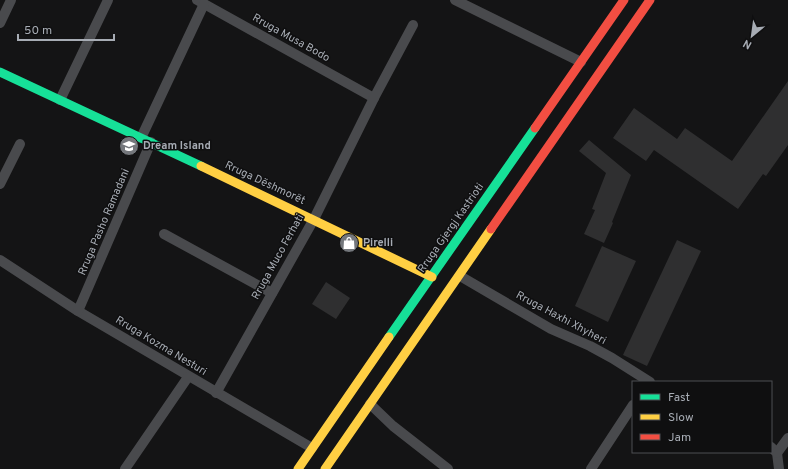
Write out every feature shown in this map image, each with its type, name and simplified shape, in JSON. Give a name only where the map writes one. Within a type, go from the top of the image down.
[{"type":"main road","name":"Rruga Gjergj Kastrioti","points":[[298,469],[624,0]]},
{"type":"main road","points":[[325,469],[650,0]]},
{"type":"main road","name":"Rruga Dëshmorët","points":[[0,72],[314,219],[432,277]]},
{"type":"street","points":[[0,23],[11,0]]},
{"type":"street","points":[[60,100],[108,0]]},
{"type":"street","points":[[455,0],[581,62]]},
{"type":"street","points":[[141,138],[200,2]]},
{"type":"street","name":"Rruga Musa Bodo","points":[[200,2],[374,98]]},
{"type":"street","name":"Rruga Muco Ferhati","points":[[216,393],[314,219],[374,98],[413,25]]},
{"type":"street","name":"Rruga Pasho Ramadani","points":[[78,311],[151,142]]},
{"type":"street","points":[[0,184],[20,144]]},
{"type":"street","points":[[164,234],[272,293]]},
{"type":"street","name":"Rruga Kozma Nesturi","points":[[0,260],[78,311],[188,377],[312,448]]},
{"type":"street","name":"Rruga Haxhi Xhyheri","points":[[460,276],[551,329],[606,355],[647,381]]},
{"type":"street","points":[[126,469],[188,377]]},
{"type":"street","points":[[370,404],[393,426],[448,469]]},
{"type":"street","points":[[591,469],[632,407]]},
{"type":"street","points":[[779,469],[774,450],[788,438]]},
{"type":"building","points":[[788,81],[788,145],[766,176],[763,174],[738,209],[654,150],[646,161],[613,138],[634,108],[677,139],[685,128],[732,161]]},
{"type":"building","points":[[589,140],[631,175],[604,243],[584,234],[595,210],[592,209],[606,173],[579,151]]},
{"type":"building","points":[[677,240],[701,251],[647,366],[623,355]]},
{"type":"building","points":[[602,246],[636,261],[608,322],[575,306]]},
{"type":"building","points":[[326,282],[350,298],[336,319],[312,304]]},
{"type":"traffic: fast","points":[[0,72],[201,166]]},
{"type":"traffic: fast","points":[[389,337],[535,128]]},
{"type":"traffic: slow","points":[[201,166],[432,277]]},
{"type":"traffic: slow","points":[[325,469],[491,229]]},
{"type":"traffic: slow","points":[[298,469],[389,337]]},
{"type":"traffic: jam","points":[[535,128],[624,0]]},
{"type":"traffic: jam","points":[[491,229],[650,0]]},
{"type":"place","name":"Dream Island","points":[[129,146]]},
{"type":"place","name":"Pirelli","points":[[349,243]]}]
